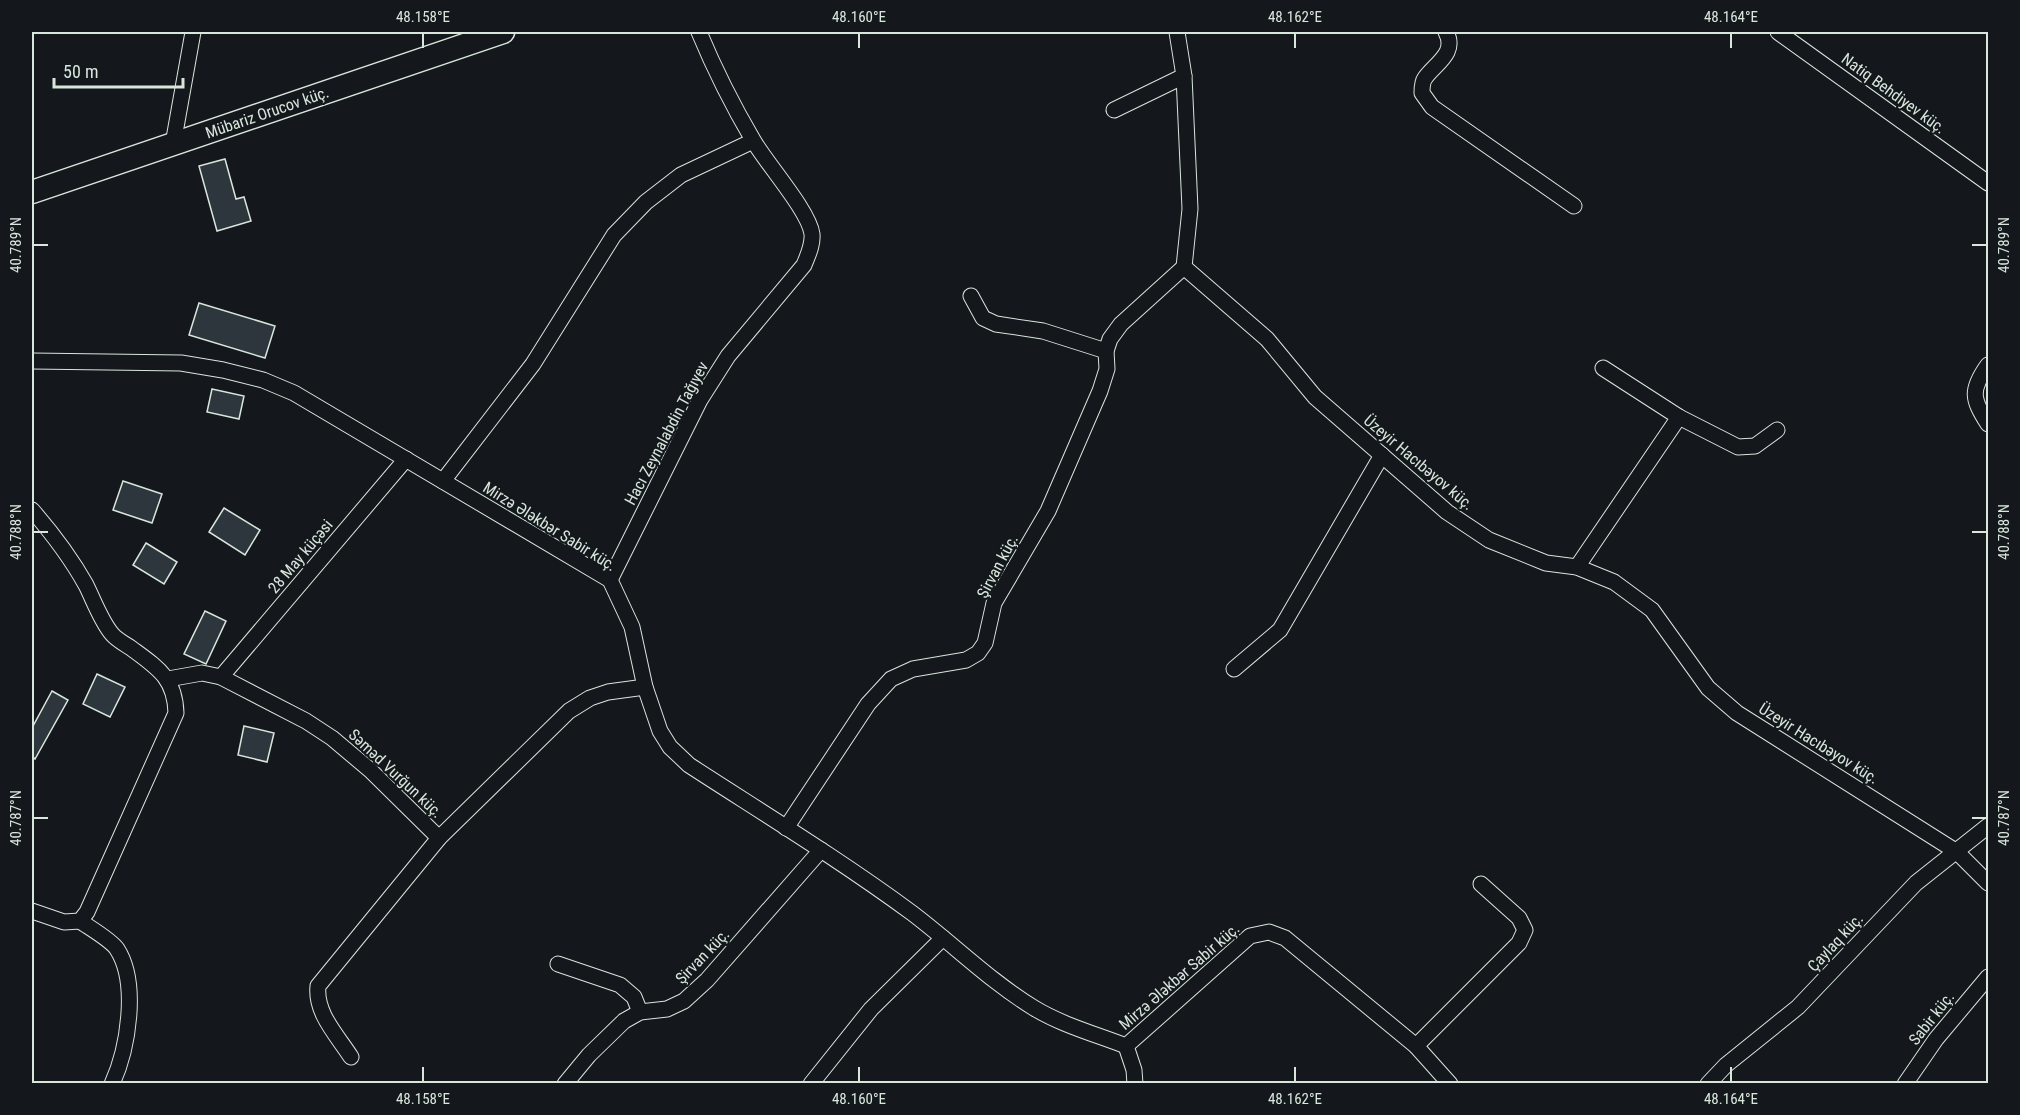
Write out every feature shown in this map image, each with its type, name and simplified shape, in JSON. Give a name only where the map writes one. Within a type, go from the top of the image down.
[{"type":"street","points":[[172,144],[193,32]]},
{"type":"street","name":"Mübariz Orucov küç.","points":[[32,192],[503,32]]},
{"type":"street","name":"Hacı Zeynalabdin Tağıyev","points":[[609,580],[700,400],[728,356],[804,265],[810,250],[812,233],[804,215],[753,141],[699,32]]},
{"type":"street","points":[[1177,32],[1184,76],[1190,209],[1184,267]]},
{"type":"street","points":[[1446,32],[1449,35],[1449,48],[1442,61],[1424,80],[1422,93],[1432,107],[1574,206]]},
{"type":"street","name":"Natiq Behdiyev küç.","points":[[1778,32],[1989,183]]},
{"type":"street","points":[[1114,110],[1184,76]]},
{"type":"street","points":[[443,481],[533,364],[614,235],[646,202],[681,175],[753,141]]},
{"type":"street","name":"Şirvan küç.","points":[[786,828],[868,704],[891,679],[913,669],[966,660],[978,653],[986,644],[994,603],[1048,511],[1100,391],[1107,369],[1106,351],[1110,339],[1121,324],[1184,267]]},
{"type":"street","name":"Üzeyir Hacıbəyov küç.","points":[[1184,267],[1267,339],[1315,397],[1447,512],[1489,540],[1546,563],[1577,567],[1614,582],[1652,610],[1708,688],[1737,713],[1958,852],[1989,883]]},
{"type":"street","points":[[971,296],[983,318],[996,324],[1043,331],[1106,351]]},
{"type":"street","name":"Mirzə Ələkbər Sabir küç.","points":[[32,361],[181,363],[263,380],[294,393],[609,580],[632,627],[645,687],[660,731],[670,747],[689,765],[821,850],[911,913],[995,981],[1036,1009],[1072,1026],[1126,1046],[1250,936],[1269,932],[1285,938],[1416,1046],[1450,1083]]},
{"type":"street","points":[[1989,365],[1975,384],[1976,405],[1989,424]]},
{"type":"street","points":[[1603,368],[1679,417],[1738,447],[1755,446],[1777,430]]},
{"type":"street","points":[[1577,567],[1679,417]]},
{"type":"street","points":[[1234,669],[1280,630],[1382,455]]},
{"type":"street","name":"28 May küçəsi","points":[[221,677],[406,459]]},
{"type":"street","points":[[32,510],[51,532],[84,583],[114,636],[156,666],[168,679],[175,697],[176,713],[171,727],[87,912],[80,921]]},
{"type":"street","name":"Səməd Vurğun küç.","points":[[168,679],[202,673],[221,677],[306,721],[332,738],[370,770],[439,838]]},
{"type":"street","name":"Səməd Vurğun küç.","points":[[351,1057],[320,1010],[317,998],[318,986],[439,838],[569,711],[590,698],[608,692],[645,687]]},
{"type":"street","name":"Çaylaq küç.","points":[[1708,1083],[1726,1065],[1798,1007],[1916,883],[1989,826]]},
{"type":"street","name":"Şirvan küç.","points":[[565,1083],[624,1021],[640,1012],[667,1009],[684,1001],[700,987],[821,850]]},
{"type":"street","points":[[1416,1046],[1519,943],[1525,930],[1519,918],[1481,884]]},
{"type":"street","points":[[32,910],[64,922],[80,921],[116,947],[127,970],[128,1033],[112,1083]]},
{"type":"street","points":[[811,1083],[871,1009],[943,938]]},
{"type":"street","points":[[558,964],[620,985],[634,998],[640,1012]]},
{"type":"street","name":"Sabir küç.","points":[[1905,1083],[1936,1038],[1989,977]]},
{"type":"street","points":[[1126,1046],[1134,1070],[1135,1083]]},
{"type":"building","points":[[225,159],[236,199],[244,197],[251,221],[217,231],[199,166]]},
{"type":"building","points":[[199,303],[275,326],[265,358],[189,335]]},
{"type":"building","points":[[212,389],[244,396],[239,419],[207,412]]},
{"type":"building","points":[[123,481],[162,494],[152,523],[113,510]]},
{"type":"building","points":[[224,508],[260,530],[245,555],[209,532]]},
{"type":"building","points":[[146,543],[177,562],[164,584],[133,565]]},
{"type":"building","points":[[205,611],[226,621],[206,664],[184,654]]},
{"type":"building","points":[[97,674],[125,687],[110,717],[83,704]]},
{"type":"building","points":[[52,691],[68,700],[35,759],[32,756],[32,728]]},
{"type":"building","points":[[244,726],[274,733],[267,762],[238,755]]}]
